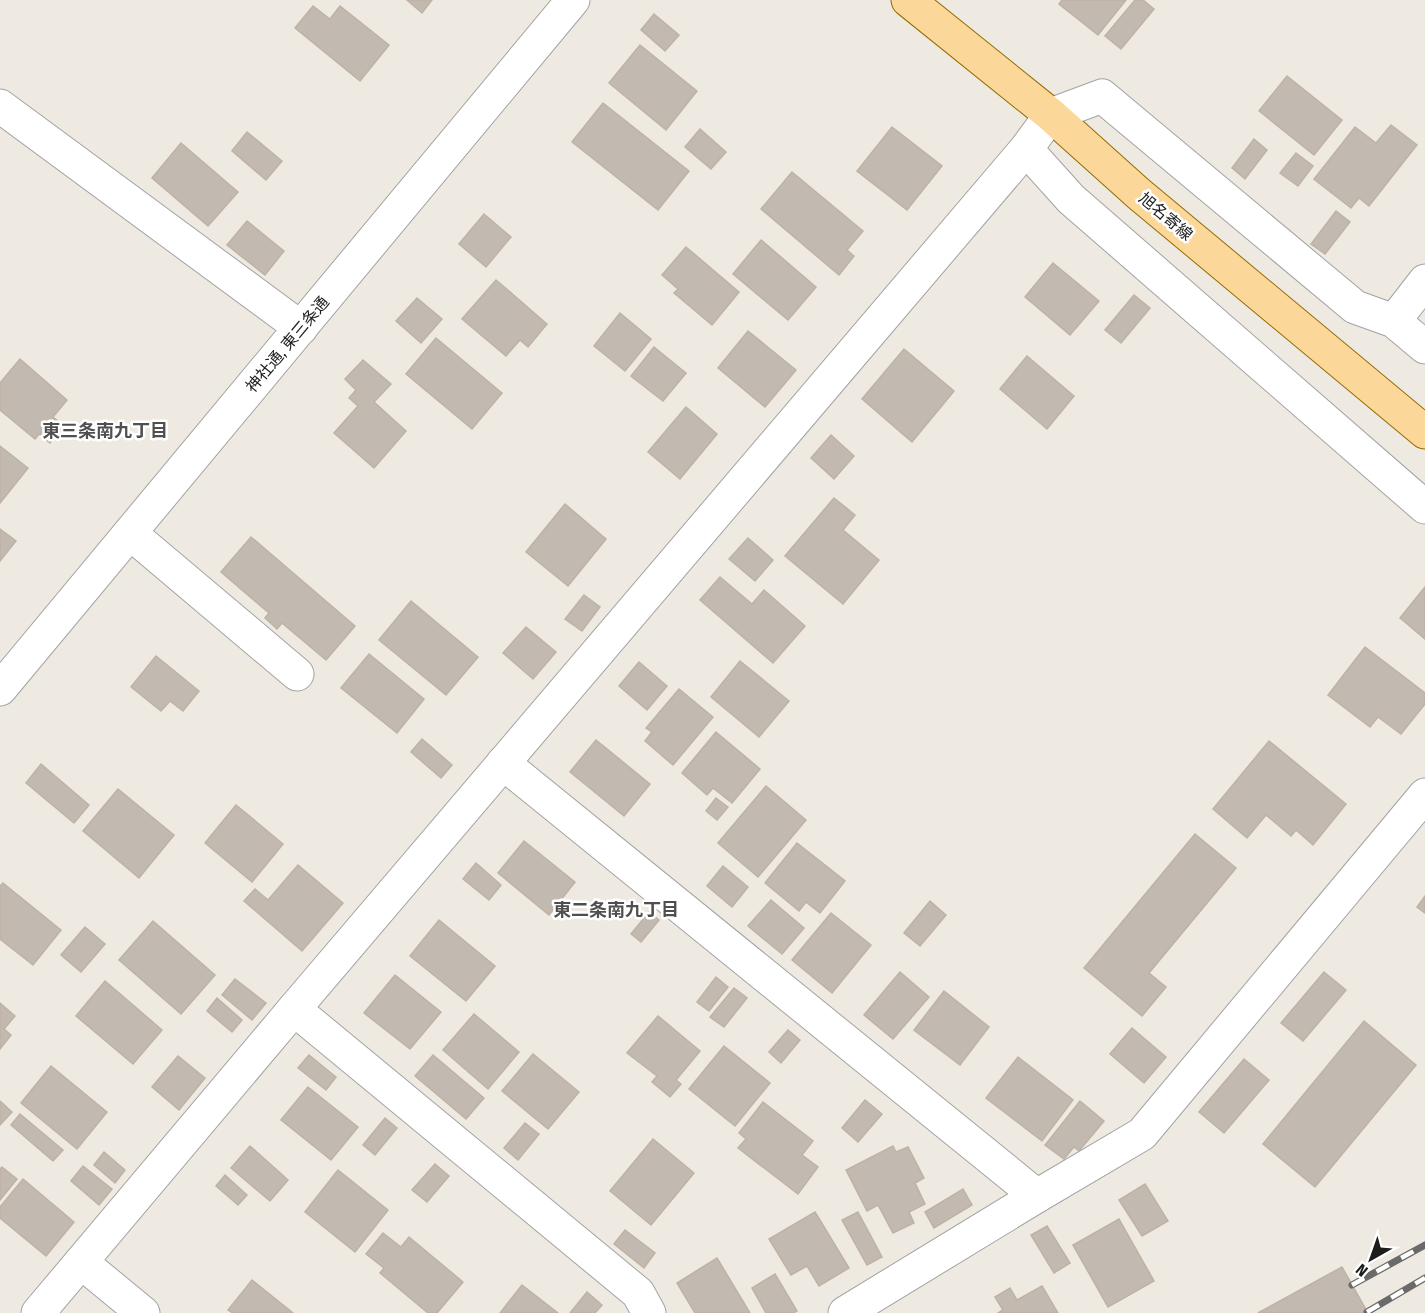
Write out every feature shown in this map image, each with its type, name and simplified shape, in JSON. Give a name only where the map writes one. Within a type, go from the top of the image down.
[{"type":"main road","name":"旭名寄線","points":[[908,0],[1051,115],[1139,194],[1425,432]]},
{"type":"street","name":"神社通, 東三条通","points":[[0,688],[573,0]]},
{"type":"street","points":[[38,1313],[1026,149],[1051,115],[1102,96],[1355,307],[1394,321],[1425,347]]},
{"type":"street","points":[[0,106],[301,328]]},
{"type":"street","points":[[1026,149],[1071,199],[1425,507]]},
{"type":"street","points":[[1394,321],[1425,281]]},
{"type":"street","points":[[130,533],[297,674]]},
{"type":"street","points":[[503,763],[1037,1196]]},
{"type":"street","points":[[845,1313],[1142,1134],[1425,795]]},
{"type":"street","points":[[294,1009],[638,1293],[649,1313]]},
{"type":"street","points":[[81,1262],[143,1313]]},
{"type":"building","points":[[407,0],[432,0],[422,13]]},
{"type":"building","points":[[1062,0],[1126,0],[1098,35],[1059,4]]},
{"type":"building","points":[[1135,0],[1143,0],[1154,9],[1121,49],[1105,36]]},
{"type":"building","points":[[313,6],[330,19],[340,6],[389,45],[360,81],[295,28]]},
{"type":"building","points":[[654,14],[679,35],[665,51],[641,30]]},
{"type":"building","points":[[640,45],[697,91],[666,130],[609,83]]},
{"type":"building","points":[[1287,76],[1342,120],[1314,155],[1259,111]]},
{"type":"building","points":[[603,103],[689,171],[658,210],[572,142]]},
{"type":"building","points":[[1391,125],[1417,145],[1369,206],[1359,198],[1351,208],[1314,179],[1355,127],[1376,143]]},
{"type":"building","points":[[892,127],[942,166],[907,210],[857,171]]},
{"type":"building","points":[[700,129],[726,152],[711,169],[685,147]]},
{"type":"building","points":[[247,132],[282,161],[266,180],[232,151]]},
{"type":"building","points":[[1254,139],[1267,150],[1245,179],[1232,168]]},
{"type":"building","points":[[181,143],[238,192],[208,226],[152,178]]},
{"type":"building","points":[[1296,153],[1313,166],[1298,186],[1280,173]]},
{"type":"building","points":[[792,172],[863,231],[847,250],[854,256],[839,275],[761,209]]},
{"type":"building","points":[[1336,211],[1350,222],[1325,254],[1311,244]]},
{"type":"building","points":[[484,214],[511,237],[486,267],[459,244]]},
{"type":"building","points":[[247,221],[284,251],[265,275],[227,245]]},
{"type":"building","points":[[761,240],[816,287],[788,320],[733,274]]},
{"type":"building","points":[[686,247],[739,292],[712,325],[674,293],[678,289],[662,275]]},
{"type":"building","points":[[1053,263],[1099,301],[1070,335],[1025,297]]},
{"type":"building","points":[[496,280],[547,324],[528,347],[520,340],[506,356],[462,319]]},
{"type":"building","points":[[1134,295],[1150,308],[1121,343],[1105,330]]},
{"type":"building","points":[[417,298],[442,319],[421,343],[396,321]]},
{"type":"building","points":[[620,313],[651,339],[625,371],[594,346]]},
{"type":"building","points":[[748,331],[796,370],[765,407],[718,368]]},
{"type":"building","points":[[436,338],[502,393],[472,429],[406,374]]},
{"type":"building","points":[[654,347],[686,373],[663,401],[631,376]]},
{"type":"building","points":[[904,349],[954,391],[912,442],[862,399]]},
{"type":"building","points":[[1027,356],[1074,396],[1047,429],[1000,389]]},
{"type":"building","points":[[20,359],[67,400],[53,417],[64,426],[50,443],[39,434],[35,439],[0,410],[0,383]]},
{"type":"building","points":[[363,360],[391,384],[374,402],[406,431],[374,468],[334,433],[358,406],[349,398],[356,390],[345,379]]},
{"type":"building","points":[[686,407],[717,434],[680,479],[648,452]]},
{"type":"building","points":[[831,435],[854,456],[834,479],[811,458]]},
{"type":"building","points":[[0,446],[28,468],[0,503]]},
{"type":"building","points":[[834,498],[855,515],[843,530],[879,560],[843,604],[785,556]]},
{"type":"building","points":[[565,504],[606,539],[568,586],[526,552]]},
{"type":"building","points":[[0,529],[16,541],[0,561]]},
{"type":"building","points":[[251,537],[355,626],[326,660],[282,623],[277,629],[265,618],[269,613],[221,572]]},
{"type":"building","points":[[748,538],[773,560],[755,581],[729,559]]},
{"type":"building","points":[[720,577],[752,604],[764,590],[805,626],[773,663],[700,600]]},
{"type":"building","points":[[1425,587],[1425,639],[1400,618]]},
{"type":"building","points":[[584,595],[600,607],[582,631],[565,619]]},
{"type":"building","points":[[411,601],[478,657],[446,695],[379,640]]},
{"type":"building","points":[[526,627],[556,652],[533,679],[503,653]]},
{"type":"building","points":[[1365,647],[1425,693],[1425,704],[1401,734],[1378,717],[1370,727],[1328,695]]},
{"type":"building","points":[[369,654],[424,699],[397,733],[341,688]]},
{"type":"building","points":[[156,656],[199,691],[183,711],[170,701],[161,711],[131,687]]},
{"type":"building","points":[[740,661],[789,701],[759,737],[711,697]]},
{"type":"building","points":[[639,662],[667,686],[647,710],[619,686]]},
{"type":"building","points":[[679,689],[713,717],[673,765],[645,741],[652,732],[646,728]]},
{"type":"building","points":[[716,732],[760,769],[732,803],[713,788],[707,795],[682,773]]},
{"type":"building","points":[[422,739],[452,765],[441,778],[411,752]]},
{"type":"building","points":[[596,740],[650,784],[624,816],[570,772]]},
{"type":"building","points":[[1269,741],[1346,804],[1313,845],[1296,830],[1291,836],[1266,815],[1247,838],[1213,809]]},
{"type":"building","points":[[41,764],[89,805],[74,823],[26,783]]},
{"type":"building","points":[[766,786],[806,820],[758,877],[718,843]]},
{"type":"building","points":[[118,789],[174,835],[139,878],[83,831]]},
{"type":"building","points":[[716,798],[728,807],[717,820],[706,811]]},
{"type":"building","points":[[236,805],[283,844],[252,882],[205,843]]},
{"type":"building","points":[[1195,834],[1236,868],[1149,973],[1166,987],[1142,1016],[1084,968]]},
{"type":"building","points":[[524,841],[575,882],[549,915],[498,873]]},
{"type":"building","points":[[797,843],[845,881],[820,913],[806,902],[799,911],[765,883]]},
{"type":"building","points":[[476,863],[501,885],[489,900],[463,879]]},
{"type":"building","points":[[298,865],[343,903],[302,951],[244,901],[255,889],[268,900]]},
{"type":"building","points":[[723,866],[748,887],[732,907],[707,886]]},
{"type":"building","points":[[3,883],[61,930],[33,965],[0,939],[0,886]]},
{"type":"building","points":[[1425,896],[1425,913],[1417,907]]},
{"type":"building","points":[[771,900],[804,928],[782,954],[748,926]]},
{"type":"building","points":[[930,901],[946,915],[920,946],[904,933]]},
{"type":"building","points":[[649,912],[659,920],[641,942],[631,934]]},
{"type":"building","points":[[831,913],[871,945],[832,993],[792,960]]},
{"type":"building","points":[[439,920],[495,966],[466,1001],[410,956]]},
{"type":"building","points":[[153,921],[215,975],[181,1014],[119,960]]},
{"type":"building","points":[[85,927],[105,944],[81,972],[61,955]]},
{"type":"building","points":[[900,972],[929,997],[893,1039],[864,1015]]},
{"type":"building","points":[[1324,972],[1346,990],[1303,1041],[1281,1023]]},
{"type":"building","points":[[395,975],[441,1012],[410,1049],[364,1013]]},
{"type":"building","points":[[716,977],[728,987],[709,1011],[697,1002]]},
{"type":"building","points":[[235,979],[266,1003],[252,1020],[222,995]]},
{"type":"building","points":[[105,981],[162,1030],[133,1064],[76,1016]]},
{"type":"building","points":[[734,988],[747,998],[724,1027],[710,1017]]},
{"type":"building","points":[[944,991],[989,1027],[960,1065],[914,1030]]},
{"type":"building","points":[[217,998],[242,1020],[232,1032],[207,1011]]},
{"type":"building","points":[[0,1003],[15,1016],[4,1029],[11,1035],[0,1049]]},
{"type":"building","points":[[474,1014],[519,1052],[488,1089],[443,1050]]},
{"type":"building","points":[[658,1016],[700,1051],[676,1080],[681,1084],[670,1097],[652,1082],[657,1076],[627,1053]]},
{"type":"building","points":[[1364,1021],[1416,1065],[1315,1187],[1263,1144]]},
{"type":"building","points":[[1132,1028],[1166,1057],[1144,1083],[1110,1054]]},
{"type":"building","points":[[788,1030],[800,1040],[781,1063],[769,1052]]},
{"type":"building","points":[[724,1046],[770,1083],[735,1126],[689,1089]]},
{"type":"building","points":[[533,1054],[579,1092],[548,1129],[502,1091]]},
{"type":"building","points":[[309,1055],[336,1077],[326,1090],[298,1068]]},
{"type":"building","points":[[433,1055],[484,1098],[466,1119],[415,1076]]},
{"type":"building","points":[[178,1056],[205,1078],[179,1110],[152,1087]]},
{"type":"building","points":[[1018,1057],[1073,1100],[1042,1141],[986,1098]]},
{"type":"building","points":[[1244,1059],[1269,1080],[1224,1133],[1199,1112]]},
{"type":"building","points":[[51,1066],[107,1112],[77,1149],[21,1103]]},
{"type":"building","points":[[308,1087],[358,1127],[331,1160],[281,1120]]},
{"type":"building","points":[[865,1100],[882,1114],[858,1142],[842,1128]]},
{"type":"building","points":[[0,1101],[12,1112],[0,1125]]},
{"type":"building","points":[[1080,1101],[1104,1121],[1079,1151],[1074,1147],[1064,1159],[1045,1145]]},
{"type":"building","points":[[763,1102],[813,1141],[802,1155],[818,1167],[798,1194],[738,1148],[746,1139],[739,1133]]},
{"type":"building","points":[[20,1114],[63,1150],[53,1161],[11,1125]]},
{"type":"building","points":[[385,1118],[397,1128],[375,1155],[363,1145]]},
{"type":"building","points":[[525,1123],[539,1134],[518,1160],[504,1148]]},
{"type":"building","points":[[653,1139],[694,1173],[651,1225],[610,1191]]},
{"type":"building","points":[[250,1146],[288,1180],[270,1201],[231,1168]]},
{"type":"building","points":[[893,1146],[896,1152],[908,1147],[924,1178],[915,1183],[925,1204],[909,1212],[914,1223],[893,1233],[878,1205],[867,1211],[846,1170]]},
{"type":"building","points":[[104,1152],[125,1170],[115,1183],[94,1165]]},
{"type":"building","points":[[435,1164],[449,1176],[427,1202],[412,1190]]},
{"type":"building","points":[[83,1166],[112,1189],[99,1205],[71,1181]]},
{"type":"building","points":[[2,1167],[17,1179],[0,1200],[0,1169]]},
{"type":"building","points":[[338,1170],[388,1210],[355,1252],[305,1212]]},
{"type":"building","points":[[225,1175],[247,1195],[238,1205],[216,1186]]},
{"type":"building","points":[[23,1179],[74,1222],[46,1256],[0,1218],[0,1207]]},
{"type":"building","points":[[1145,1184],[1168,1221],[1142,1236],[1119,1200]]},
{"type":"building","points":[[963,1189],[972,1205],[934,1228],[925,1212]]},
{"type":"building","points":[[815,1212],[849,1268],[819,1286],[807,1266],[791,1275],[769,1239]]},
{"type":"building","points":[[858,1212],[882,1257],[867,1265],[842,1220]]},
{"type":"building","points":[[1119,1219],[1154,1281],[1108,1307],[1073,1245]]},
{"type":"building","points":[[1047,1226],[1070,1263],[1054,1273],[1031,1235]]},
{"type":"building","points":[[625,1230],[655,1253],[644,1268],[614,1244]]},
{"type":"building","points":[[383,1233],[401,1247],[409,1237],[463,1282],[437,1313],[428,1313],[380,1273],[384,1268],[366,1254]]},
{"type":"building","points":[[717,1258],[750,1313],[695,1313],[677,1283]]},
{"type":"building","points":[[1342,1267],[1368,1313],[1258,1313]]},
{"type":"building","points":[[775,1274],[797,1311],[766,1313],[752,1288]]},
{"type":"building","points":[[252,1280],[293,1313],[233,1313],[228,1310]]},
{"type":"building","points":[[522,1285],[558,1313],[500,1313]]},
{"type":"building","points":[[1042,1286],[1058,1313],[998,1313],[1003,1310],[995,1297],[1010,1288],[1017,1300]]},
{"type":"building","points":[[587,1292],[602,1305],[595,1313],[570,1313]]},
{"type":"railway","points":[[1352,1285],[1425,1245]]},
{"type":"railway","points":[[1367,1312],[1425,1278]]},
{"type":"district","name":"東三条南九丁目","points":[[105,431]]},
{"type":"district","name":"東二条南九丁目","points":[[616,910]]}]
